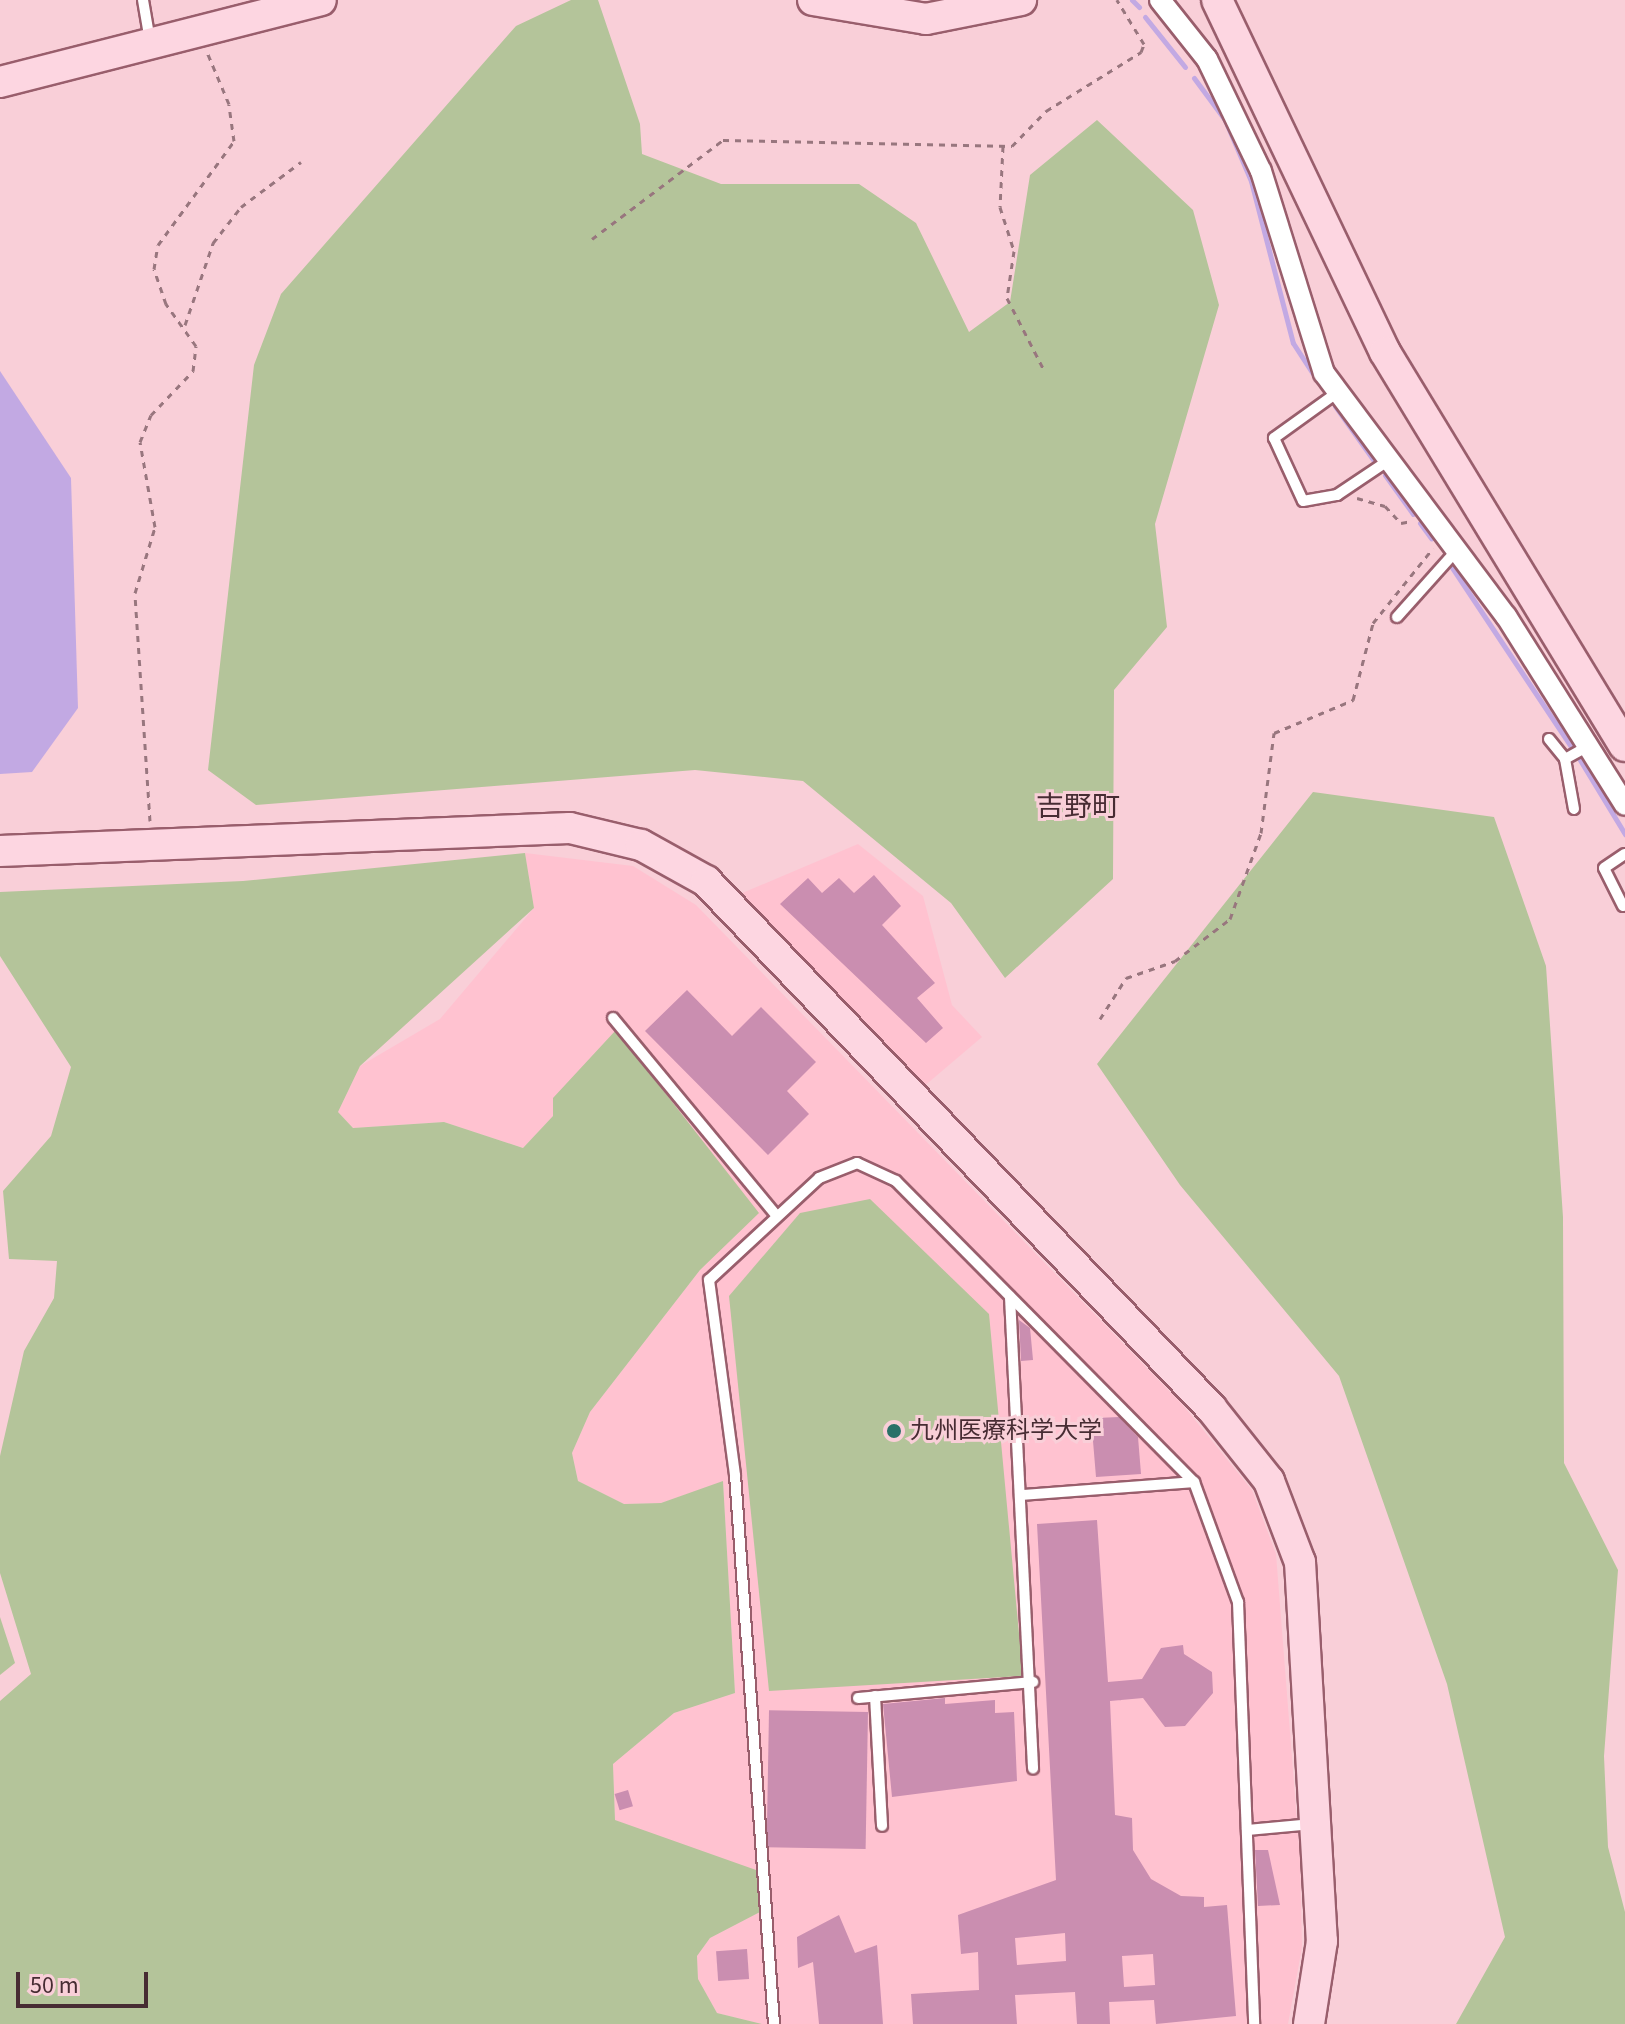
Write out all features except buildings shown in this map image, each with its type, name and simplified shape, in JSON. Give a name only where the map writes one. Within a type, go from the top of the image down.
[{"type":"street","points":[[0,82],[197,30],[252,8],[321,0]]},
{"type":"street","points":[[813,0],[926,19],[1021,0]]},
{"type":"street","points":[[1160,0],[1207,59],[1261,171],[1307,333],[1338,392],[1450,544],[1625,805]]},
{"type":"street","points":[[1217,0],[1385,352],[1625,746]]},
{"type":"street","points":[[0,851],[570,828],[641,845],[706,881],[1248,1447],[1287,1519],[1300,1562],[1322,1941],[1309,2024]]},
{"type":"lane","points":[[143,0],[150,42]]},
{"type":"lane","points":[[1338,392],[1274,438],[1303,501],[1337,495],[1389,460]]},
{"type":"lane","points":[[1397,617],[1450,544]]},
{"type":"lane","points":[[1549,739],[1565,759],[1574,809]]},
{"type":"lane","points":[[1565,759],[1588,746]]},
{"type":"lane","points":[[1623,906],[1604,868],[1625,854]]},
{"type":"lane","points":[[613,1018],[777,1216]]},
{"type":"lane","points":[[774,2024],[735,1475],[709,1280],[777,1216],[838,1165],[873,1167],[896,1181],[1194,1482],[1238,1602],[1254,2024]]},
{"type":"lane","points":[[1010,1297],[1033,1682],[1033,1768]]},
{"type":"lane","points":[[1022,1495],[1194,1482]]},
{"type":"lane","points":[[858,1698],[1033,1682]]},
{"type":"lane","points":[[875,1696],[882,1826]]},
{"type":"lane","points":[[1247,1830],[1316,1824]]},
{"type":"path","points":[[592,239],[723,140],[1003,146],[1141,52],[1144,44],[1117,0]]},
{"type":"path","points":[[151,845],[135,593],[155,527],[140,442],[151,415],[193,371],[196,346],[185,325],[166,304],[154,269],[158,245],[234,141],[229,104],[197,30]]},
{"type":"path","points":[[1003,146],[1000,207],[1014,251],[1007,298],[1044,370]]},
{"type":"path","points":[[185,325],[213,243],[241,207],[301,162]]},
{"type":"path","points":[[1337,495],[1372,501],[1401,523],[1424,511]]},
{"type":"path","points":[[1100,1019],[1116,985],[1175,961],[1230,919],[1261,833],[1274,733],[1353,700],[1373,623],[1450,544]]},
{"type":"shaded area","points":[[0,371],[71,478],[78,708],[32,772],[0,774]]},
{"type":"shaded area","points":[[858,844],[923,896],[952,1005],[982,1037],[922,1088],[740,894]]},
{"type":"shaded area","name":"九州医療科学大学","points":[[525,853],[633,866],[696,905],[1182,1404],[1252,1490],[1276,1554],[1300,1860],[1302,1947],[1288,2024],[762,2024],[717,2013],[698,1980],[697,1956],[710,1938],[760,1912],[679,1847],[615,1820],[613,1764],[674,1713],[735,1693],[723,1482],[661,1503],[624,1504],[578,1481],[572,1453],[590,1412],[700,1270],[759,1212],[553,1116],[523,1148],[444,1122],[353,1128],[338,1112],[360,1066],[440,1019],[534,908]]},
{"type":"green space","points":[[571,0],[598,0],[640,124],[642,154],[721,184],[859,184],[916,223],[969,332],[1010,302],[1030,175],[1097,120],[1193,210],[1219,305],[1155,524],[1167,627],[1114,690],[1113,879],[1005,978],[951,903],[803,781],[695,770],[256,805],[208,770],[254,365],[281,294],[516,26]]},
{"type":"green space","points":[[1313,792],[1494,817],[1546,966],[1563,1217],[1564,1463],[1618,1570],[1604,1756],[1608,1847],[1625,1912],[1625,2024],[1456,2024],[1505,1937],[1447,1684],[1339,1376],[1180,1185],[1097,1064]]},
{"type":"green space","points":[[525,853],[534,908],[360,1066],[338,1112],[353,1128],[444,1122],[523,1148],[553,1116],[553,1098],[616,1030],[759,1213],[700,1270],[590,1412],[572,1453],[578,1481],[624,1504],[661,1503],[723,1481],[735,1693],[674,1713],[613,1764],[615,1820],[756,1870],[760,1912],[710,1938],[697,1956],[698,1979],[717,2013],[762,2024],[0,2024],[0,1701],[31,1674],[0,1573],[0,1456],[24,1351],[54,1298],[57,1261],[9,1259],[3,1191],[51,1136],[71,1067],[0,956],[0,892],[243,881]]},
{"type":"green space","points":[[870,1199],[989,1314],[1023,1676],[769,1691],[729,1296],[800,1213]]},
{"type":"green space","points":[[0,1617],[15,1663],[0,1675]]},
{"type":"waterway","points":[[1132,0],[1139,7]]},
{"type":"waterway","points":[[1145,17],[1185,67]]},
{"type":"waterway","points":[[1194,78],[1225,120],[1251,181],[1293,343],[1317,380]]},
{"type":"waterway","points":[[1335,406],[1375,462]]},
{"type":"waterway","points":[[1385,475],[1413,514]]},
{"type":"waterway","points":[[1420,523],[1431,538]]},
{"type":"waterway","points":[[1449,563],[1572,748]]},
{"type":"waterway","points":[[1580,760],[1625,834]]},
{"type":"place","name":"九州医療科学大学","points":[[894,1431]]},
{"type":"district","name":"吉野町","points":[[1078,807]]}]
